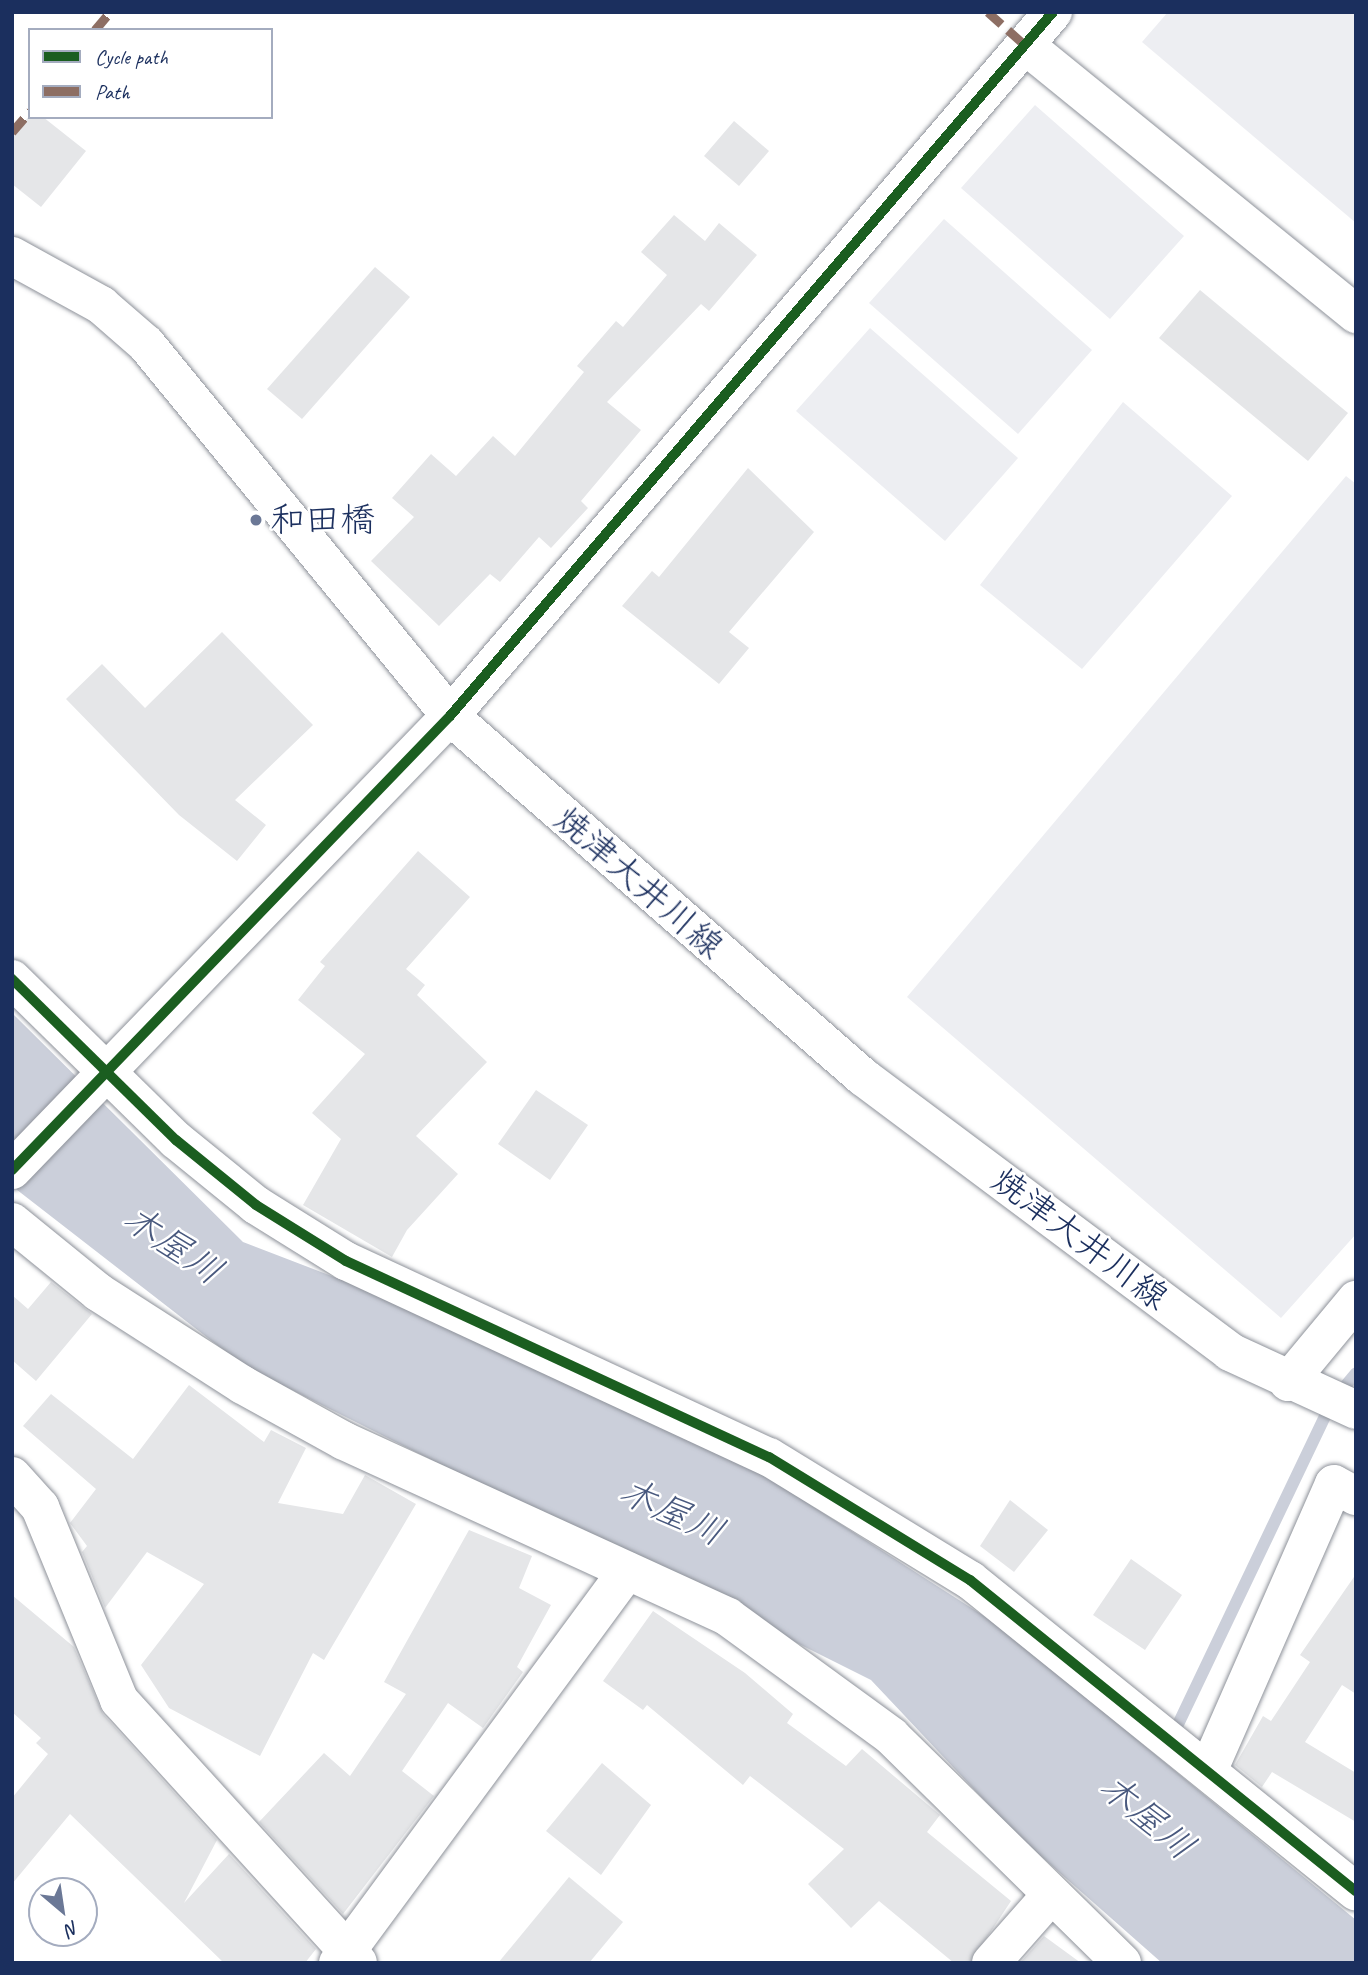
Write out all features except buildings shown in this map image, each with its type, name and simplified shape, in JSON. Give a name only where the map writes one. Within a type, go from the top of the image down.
[{"type":"street","points":[[12,1170],[450,716],[1053,12]]},
{"type":"street","points":[[1026,45],[1356,314]]},
{"type":"street","name":"焼津大井川線","points":[[12,256],[101,305],[146,344],[450,716],[863,1077],[1230,1352],[1300,1387],[1356,1410]]},
{"type":"street","points":[[12,979],[103,1077],[256,1205],[346,1261],[769,1457],[970,1580],[1356,1891]]},
{"type":"street","points":[[12,1222],[98,1292],[243,1385],[344,1441],[728,1617],[891,1735],[1122,1963]]},
{"type":"street","points":[[1300,1387],[1356,1300]]},
{"type":"street","points":[[12,1476],[40,1507],[119,1700],[347,1959],[627,1571]]},
{"type":"street","points":[[1208,1771],[1334,1484],[1356,1496]]},
{"type":"street","points":[[991,1963],[1051,1895]]},
{"type":"shaded area","points":[[1168,12],[1356,12],[1356,223],[1142,42]]},
{"type":"shaded area","points":[[1035,105],[1184,236],[1110,319],[961,188]]},
{"type":"shaded area","points":[[944,219],[1092,350],[1018,434],[869,303]]},
{"type":"shaded area","points":[[870,328],[1018,458],[945,541],[796,411]]},
{"type":"shaded area","points":[[1123,402],[1232,496],[1082,669],[980,585]]},
{"type":"shaded area","points":[[1346,476],[1356,484],[1356,1234],[1281,1318],[907,997]]},
{"type":"water","name":"木屋川","points":[[12,1013],[243,1242],[636,1393],[998,1625],[1356,1920],[1356,1963],[1162,1963],[1018,1836],[871,1680],[244,1366],[12,1186]]},
{"type":"waterway","points":[[1172,1737],[1331,1403],[1356,1373]]},
{"type":"marked path","points":[[97,28],[110,12]]},
{"type":"marked path","points":[[988,12],[1025,45]]},
{"type":"marked path","points":[[12,132],[28,113]]},
{"type":"cycle path","points":[[12,1170],[450,716],[1053,12]]},
{"type":"cycle path","points":[[12,979],[176,1140],[256,1205],[346,1261],[769,1457],[970,1580],[1356,1891]]},
{"type":"place","name":"和田橋","points":[[256,520]]}]
